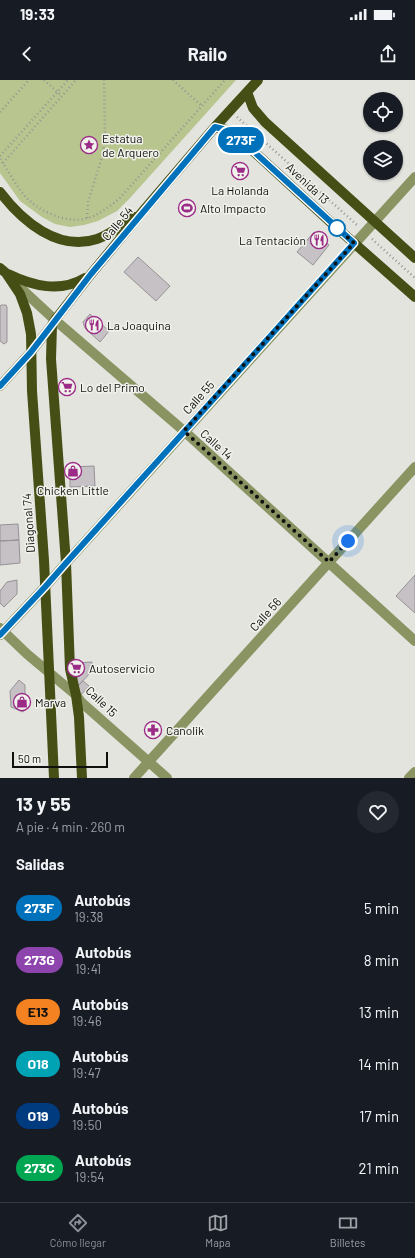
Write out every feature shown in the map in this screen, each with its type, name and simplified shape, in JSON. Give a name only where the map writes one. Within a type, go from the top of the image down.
[{"type":"main road","name":"Calle 54","points":[[54,323],[91,274],[144,210],[215,127],[258,80]]},
{"type":"main road","name":"Avenida 13","points":[[247,92],[253,108],[265,122],[415,258]]},
{"type":"main road","name":"Avenida 13","points":[[215,127],[227,130],[239,138],[415,297]]},
{"type":"main road","points":[[0,192],[10,206],[30,224],[51,237],[69,241],[78,242],[95,239],[111,233],[144,210]]},
{"type":"main road","points":[[3,271],[23,281],[51,287],[67,286],[77,283],[91,274]]},
{"type":"main road","name":"Diagonal 74","points":[[3,271],[20,294],[29,323],[32,390],[44,560],[54,778]]},
{"type":"main road","points":[[54,323],[51,342],[52,379],[66,563],[70,669],[76,694],[79,717],[82,778]]},
{"type":"street","name":"Calle 55","points":[[1,631],[45,587],[184,431],[415,177]]},
{"type":"street","name":"Calle 14","points":[[3,271],[54,323],[184,431],[415,641]]},
{"type":"street","name":"Calle 54","points":[[0,386],[31,352],[54,323]]},
{"type":"street","name":"Calle 56","points":[[134,778],[415,467]]},
{"type":"street","name":"Calle 15","points":[[1,631],[76,694],[81,702],[167,778]]},
{"type":"street","points":[[410,778],[415,772]]},
{"type":"path","points":[[0,112],[29,80]]},
{"type":"path","points":[[44,80],[62,96]]},
{"type":"path","points":[[68,80],[0,157],[24,194],[37,208],[70,220],[87,218],[104,210],[120,199],[225,80]]},
{"type":"path","points":[[3,162],[76,80]]},
{"type":"path","points":[[87,218],[88,202],[103,154],[105,134],[104,80]]},
{"type":"path","points":[[173,80],[202,106]]},
{"type":"path","points":[[230,111],[415,278]]},
{"type":"green space","points":[[0,80],[236,80],[117,211],[98,221],[70,227],[55,224],[42,217],[20,201],[0,173]]},
{"type":"building","points":[[314,232],[329,245],[313,265],[297,252]]},
{"type":"building","points":[[138,257],[170,286],[156,301],[124,272]]},
{"type":"building","points":[[1,305],[6,305],[7,307],[7,342],[4,344],[0,341]]},
{"type":"building","name":"La Joaquina","points":[[90,314],[109,331],[100,342],[85,328],[83,322]]},
{"type":"building","points":[[94,466],[95,486],[70,487],[70,467]]},
{"type":"building","points":[[18,524],[19,540],[0,541],[0,525]]},
{"type":"building","points":[[19,540],[20,563],[0,565],[0,541]]},
{"type":"building","points":[[415,575],[415,613],[396,596]]},
{"type":"building","points":[[17,580],[17,594],[4,607],[0,603],[0,591],[7,582]]},
{"type":"building","points":[[92,662],[92,671],[77,687],[75,663]]},
{"type":"building","points":[[19,680],[25,685],[25,709],[23,712],[11,707],[10,691]]},
{"type":"building","points":[[83,681],[89,686],[81,695],[75,689]]},
{"type":"bus line","name":"273F","points":[[0,386],[31,352],[91,274],[215,127],[227,130],[239,138],[354,243],[45,587],[0,635]]},
{"type":"place","name":"Estatua de Arquero","points":[[89,145]]},
{"type":"place","name":"La Holanda","points":[[240,171]]},
{"type":"place","name":"Alto Impacto","points":[[187,208]]},
{"type":"place","name":"La Tentación","points":[[319,240]]},
{"type":"place","name":"La Joaquina","points":[[94,325]]},
{"type":"place","name":"Lo del Primo","points":[[67,387]]},
{"type":"place","name":"Chicken Little","points":[[73,471]]},
{"type":"place","name":"Autoservicio","points":[[76,668]]},
{"type":"place","name":"Marva","points":[[22,702]]},
{"type":"place","name":"Canolik","points":[[153,730]]},
{"type":"route","points":[[337,228],[354,243],[184,431],[329,562],[348,541]]}]
